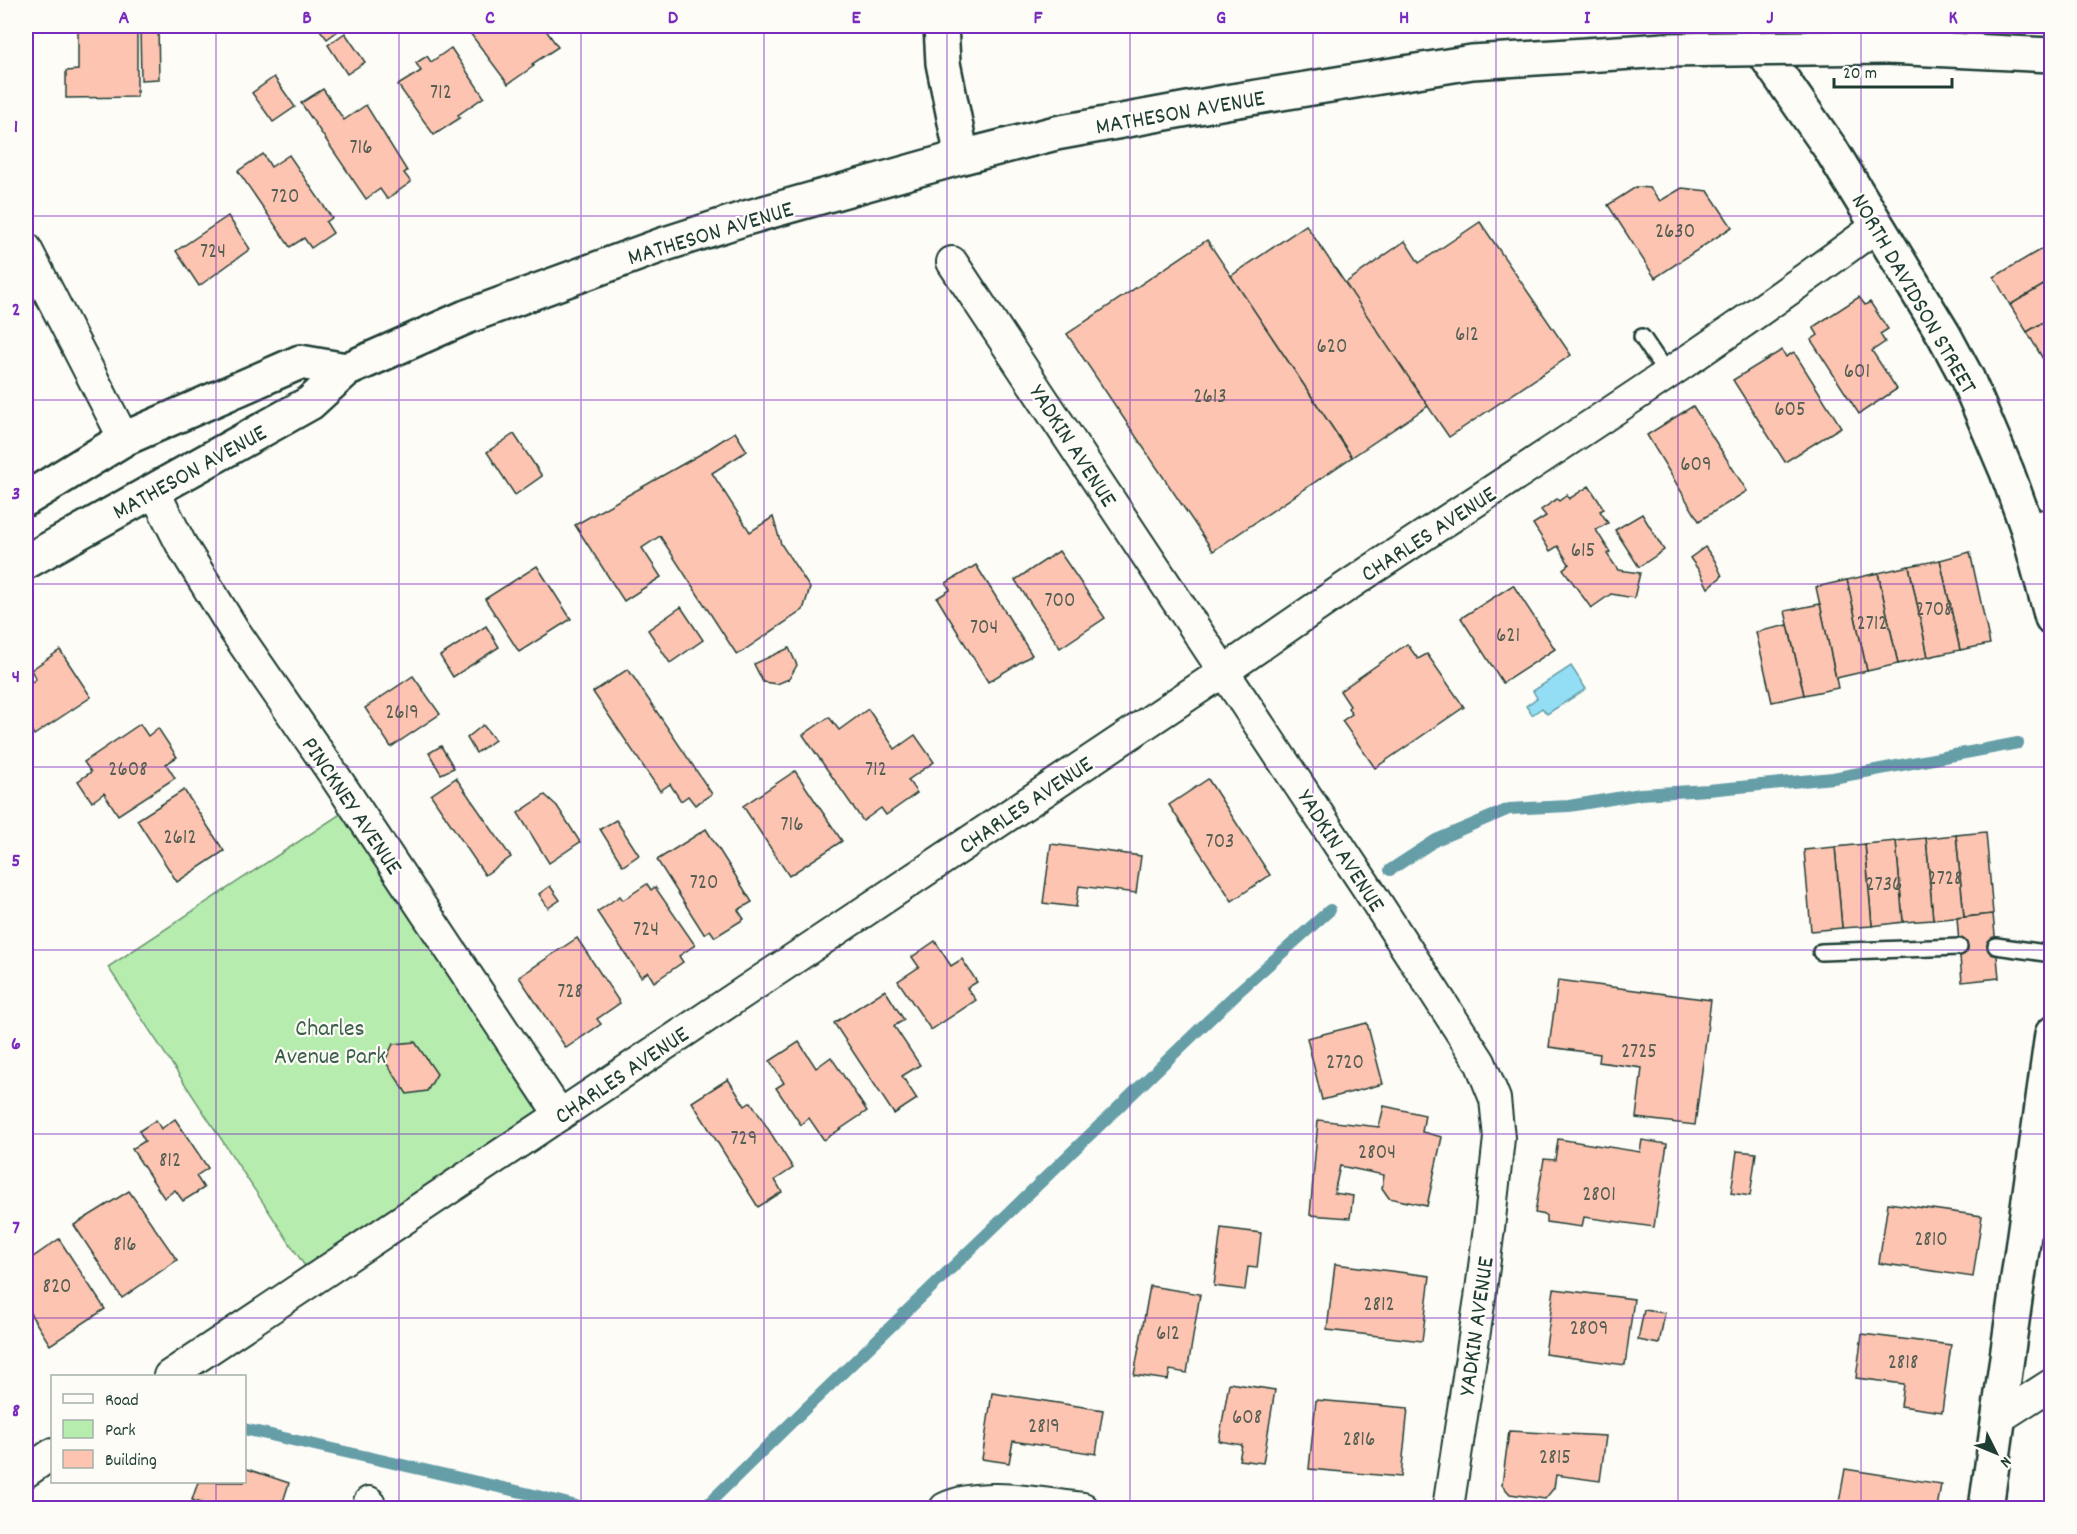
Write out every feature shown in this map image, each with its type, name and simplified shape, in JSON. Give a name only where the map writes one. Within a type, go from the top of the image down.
[{"type":"street","points":[[940,26],[943,63],[962,157]]},
{"type":"street","name":"NORTH DAVIDSON STREET","points":[[1745,26],[1830,148],[1944,335],[1967,378],[2007,472],[2040,526],[2052,618]]},
{"type":"street","name":"MATHESON AVENUE","points":[[26,562],[310,402],[346,370],[466,317],[662,245],[746,218],[962,157],[1068,131],[1472,62],[1665,50],[1888,47],[2052,54]]},
{"type":"street","name":"CHARLES AVENUE","points":[[172,1375],[1801,284],[1877,225]]},
{"type":"street","points":[[26,248],[124,439]]},
{"type":"street","name":"YADKIN AVENUE","points":[[952,262],[1480,1062],[1495,1099],[1498,1148],[1480,1298],[1448,1509]]},
{"type":"street","name":"MATHESON AVENUE","points":[[26,499],[124,439],[300,362],[346,370]]},
{"type":"street","name":"PINCKNEY AVENUE","points":[[154,491],[181,544],[234,630],[330,769],[560,1115]]},
{"type":"street","points":[[1986,1509],[2052,1034]]},
{"type":"street","points":[[1999,1418],[2052,1384]]},
{"type":"street","points":[[26,1472],[51,1455]]},
{"type":"street","points":[[945,1508],[958,1502],[983,1498],[1083,1509]]},
{"type":"lane","points":[[1642,338],[1667,374]]},
{"type":"lane","points":[[1996,946],[2052,954]]},
{"type":"lane","points":[[1821,952],[1959,947]]},
{"type":"green space","name":"Charles Avenue Park","points":[[351,807],[552,1114],[310,1274],[108,967]]},
{"type":"water","points":[[1571,666],[1586,689],[1547,714],[1542,708],[1532,715],[1526,706],[1537,698],[1533,691]]},
{"type":"building","points":[[68,26],[137,26],[137,97],[66,98],[66,71],[78,70],[78,29],[68,29]]},
{"type":"building","points":[[140,26],[158,26],[159,79],[141,80]]},
{"type":"building","points":[[317,26],[341,26],[342,28],[327,39]]},
{"type":"building","points":[[481,26],[507,26],[511,30],[517,26],[543,26],[558,47],[532,64],[534,66],[508,84],[470,33]]},
{"type":"building","points":[[345,33],[365,62],[347,74],[328,45]]},
{"type":"building","points":[[451,48],[484,97],[458,115],[460,118],[434,135],[398,85],[421,71],[416,63],[427,56],[431,62]]},
{"type":"building","points":[[274,77],[295,107],[273,122],[252,93]]},
{"type":"building","points":[[323,89],[344,120],[366,105],[407,171],[404,173],[411,182],[387,199],[380,189],[366,199],[301,103]]},
{"type":"building","points":[[263,154],[271,167],[289,155],[332,218],[326,222],[333,233],[311,248],[304,238],[290,247],[238,171]]},
{"type":"building","points":[[1636,187],[1650,188],[1660,201],[1682,188],[1708,191],[1732,227],[1655,278],[1608,205]]},
{"type":"building","points":[[228,216],[250,249],[199,286],[176,251]]},
{"type":"building","points":[[1480,222],[1571,355],[1449,437],[1344,284],[1405,241],[1419,263]]},
{"type":"building","points":[[1306,225],[1428,406],[1352,457],[1231,276]]},
{"type":"building","points":[[1207,240],[1352,457],[1213,551],[1067,334]]},
{"type":"building","points":[[2043,248],[2052,262],[2052,280],[2010,305],[1994,277]]},
{"type":"building","points":[[2052,280],[2052,317],[2027,332],[2010,305]]},
{"type":"building","points":[[1859,297],[1865,305],[1870,302],[1888,329],[1880,334],[1885,342],[1872,351],[1897,389],[1859,414],[1811,340],[1818,335],[1813,327]]},
{"type":"building","points":[[2052,317],[2052,354],[2043,359],[2027,332]]},
{"type":"building","points":[[1782,350],[1786,357],[1794,352],[1841,427],[1785,462],[1733,380]]},
{"type":"building","points":[[2052,354],[2052,374],[2043,359]]},
{"type":"building","points":[[1693,406],[1747,491],[1699,521],[1647,435]]},
{"type":"building","points":[[735,432],[747,451],[712,473],[750,532],[773,517],[781,544],[810,588],[803,610],[737,655],[660,536],[642,548],[661,577],[624,601],[575,525]]},
{"type":"building","points":[[514,434],[542,476],[515,495],[487,452]]},
{"type":"building","points":[[1589,486],[1604,509],[1600,511],[1608,523],[1596,530],[1610,552],[1607,554],[1618,570],[1640,573],[1634,598],[1611,594],[1591,608],[1563,569],[1569,564],[1558,546],[1550,551],[1533,524],[1546,516],[1541,510],[1557,499],[1559,501],[1567,495],[1569,499]]},
{"type":"building","points":[[1642,514],[1664,550],[1639,567],[1615,530]]},
{"type":"building","points":[[1705,547],[1722,576],[1708,588],[1690,558]]},
{"type":"building","points":[[1059,551],[1105,618],[1060,648],[1015,580]]},
{"type":"building","points":[[1970,552],[1990,644],[1960,650],[1940,560]]},
{"type":"building","points":[[1940,560],[1960,650],[1928,657],[1909,566]]},
{"type":"building","points":[[976,565],[1032,655],[988,682],[937,598],[950,590],[946,583]]},
{"type":"building","points":[[537,566],[571,619],[519,652],[485,599]]},
{"type":"building","points":[[1909,566],[1928,657],[1898,664],[1878,573]]},
{"type":"building","points":[[1878,573],[1898,664],[1867,671],[1847,580]]},
{"type":"building","points":[[1847,580],[1867,671],[1836,678],[1816,587]]},
{"type":"building","points":[[1513,585],[1555,649],[1503,683],[1461,618]]},
{"type":"building","points":[[1820,604],[1838,688],[1804,695],[1785,611]]},
{"type":"building","points":[[681,607],[703,640],[670,663],[648,630]]},
{"type":"building","points":[[1788,625],[1804,695],[1772,702],[1756,632]]},
{"type":"building","points":[[486,626],[499,647],[453,677],[440,656]]},
{"type":"building","points":[[1407,644],[1418,659],[1427,654],[1464,707],[1375,768],[1342,721],[1352,714],[1348,708],[1350,706],[1340,691]]},
{"type":"building","points":[[789,648],[797,665],[789,679],[777,684],[763,682],[754,664]]},
{"type":"building","points":[[60,650],[91,697],[34,735],[26,721],[26,686],[36,679],[31,670]]},
{"type":"building","points":[[628,669],[712,794],[695,805],[688,796],[681,801],[670,784],[660,791],[593,692]]},
{"type":"building","points":[[413,676],[440,714],[391,747],[365,708]]},
{"type":"building","points":[[868,709],[895,749],[915,735],[934,762],[908,780],[917,793],[886,815],[881,808],[863,821],[803,735],[829,717],[839,730]]},
{"type":"building","points":[[140,724],[148,736],[158,728],[177,757],[166,764],[175,778],[118,815],[104,793],[92,802],[78,781],[91,772],[84,762]]},
{"type":"building","points":[[483,725],[495,740],[476,753],[467,738]]},
{"type":"building","points":[[441,746],[454,768],[441,774],[429,753]]},
{"type":"building","points":[[795,771],[842,841],[789,876],[743,806]]},
{"type":"building","points":[[456,778],[511,857],[485,875],[431,795]]},
{"type":"building","points":[[1208,779],[1270,875],[1232,901],[1169,805]]},
{"type":"building","points":[[184,790],[224,851],[177,882],[137,820]]},
{"type":"building","points":[[545,795],[557,806],[580,842],[549,863],[518,813]]},
{"type":"building","points":[[616,820],[639,855],[623,866],[600,829]]},
{"type":"building","points":[[706,829],[752,902],[738,910],[744,919],[715,937],[710,930],[704,934],[657,860]]},
{"type":"building","points":[[1986,832],[1993,914],[1964,917],[1956,835]]},
{"type":"building","points":[[1956,835],[1964,917],[1933,920],[1926,838]]},
{"type":"building","points":[[1926,838],[1933,920],[1903,922],[1896,841]]},
{"type":"building","points":[[1896,841],[1903,922],[1872,926],[1865,844]]},
{"type":"building","points":[[1051,844],[1141,856],[1136,893],[1079,886],[1076,907],[1043,903]]},
{"type":"building","points":[[1865,844],[1872,926],[1842,928],[1835,847]]},
{"type":"building","points":[[1835,847],[1842,928],[1811,931],[1804,850]]},
{"type":"building","points":[[647,884],[651,890],[655,887],[695,945],[679,956],[683,962],[654,982],[648,972],[641,977],[597,912],[620,896],[623,900]]},
{"type":"building","points":[[550,886],[560,900],[548,908],[539,894]]},
{"type":"building","points":[[1993,914],[1999,978],[1962,982],[1957,918]]},
{"type":"building","points":[[577,938],[620,1003],[597,1019],[601,1024],[566,1048],[519,977]]},
{"type":"building","points":[[935,941],[951,966],[962,959],[977,982],[967,988],[976,1000],[931,1030],[898,981],[919,967],[912,957]]},
{"type":"building","points":[[1558,980],[1711,1000],[1695,1125],[1636,1118],[1642,1068],[1599,1062],[1600,1054],[1549,1047]]},
{"type":"building","points":[[885,990],[904,1020],[894,1026],[920,1065],[902,1076],[917,1099],[894,1114],[834,1023]]},
{"type":"building","points":[[1367,1023],[1383,1084],[1322,1100],[1307,1038]]},
{"type":"building","points":[[415,1042],[437,1074],[427,1091],[407,1094],[385,1061],[393,1044]]},
{"type":"building","points":[[799,1042],[816,1068],[831,1057],[867,1111],[824,1140],[809,1118],[801,1125],[776,1088],[784,1083],[770,1061]]},
{"type":"building","points":[[728,1079],[745,1106],[751,1102],[793,1168],[775,1180],[782,1192],[758,1207],[692,1102]]},
{"type":"building","points":[[1384,1106],[1425,1115],[1422,1132],[1442,1137],[1427,1206],[1389,1198],[1382,1188],[1384,1175],[1340,1166],[1334,1193],[1353,1196],[1350,1218],[1310,1215],[1318,1120],[1379,1127]]},
{"type":"building","points":[[175,1119],[208,1168],[196,1176],[204,1188],[183,1201],[175,1190],[164,1198],[132,1149],[145,1141],[139,1131],[156,1120],[161,1129]]},
{"type":"building","points":[[1558,1139],[1640,1152],[1642,1140],[1667,1144],[1654,1227],[1584,1217],[1582,1227],[1546,1222],[1546,1215],[1535,1213],[1544,1159],[1555,1160]]},
{"type":"building","points":[[1737,1151],[1756,1153],[1750,1196],[1731,1193]]},
{"type":"building","points":[[129,1191],[177,1260],[122,1298],[74,1225]]},
{"type":"building","points":[[1888,1203],[1982,1216],[1973,1277],[1879,1263]]},
{"type":"building","points":[[1221,1228],[1261,1233],[1257,1268],[1248,1267],[1245,1290],[1214,1286]]},
{"type":"building","points":[[59,1239],[105,1309],[50,1345],[26,1307],[26,1262]]},
{"type":"building","points":[[1335,1264],[1430,1276],[1422,1341],[1327,1330]]},
{"type":"building","points":[[1150,1286],[1200,1294],[1187,1373],[1170,1370],[1168,1380],[1134,1375]]},
{"type":"building","points":[[1554,1289],[1634,1299],[1625,1365],[1545,1354]]},
{"type":"building","points":[[1644,1310],[1665,1313],[1659,1344],[1638,1340]]},
{"type":"building","points":[[1862,1334],[1951,1345],[1942,1412],[1901,1406],[1904,1384],[1856,1378]]},
{"type":"building","points":[[1229,1383],[1275,1390],[1263,1463],[1239,1460],[1242,1445],[1219,1441]]},
{"type":"building","points":[[992,1393],[1103,1410],[1096,1454],[1013,1441],[1009,1463],[982,1459]]},
{"type":"building","points":[[1316,1400],[1408,1408],[1401,1477],[1309,1469]]},
{"type":"building","points":[[1509,1431],[1606,1436],[1600,1481],[1556,1475],[1554,1488],[1545,1499],[1510,1494],[1502,1485]]},
{"type":"building","points":[[246,1469],[289,1483],[281,1508],[217,1508],[192,1500],[198,1483],[246,1483]]},
{"type":"building","points":[[1845,1469],[1941,1484],[1937,1508],[1838,1508]]},
{"type":"waterway","points":[[1390,870],[1436,840],[1509,809],[1569,806],[1641,794],[1833,778],[2018,743]]},
{"type":"waterway","points":[[704,1508],[1238,992],[1330,910]]},
{"type":"waterway","points":[[246,1429],[584,1508]]}]
